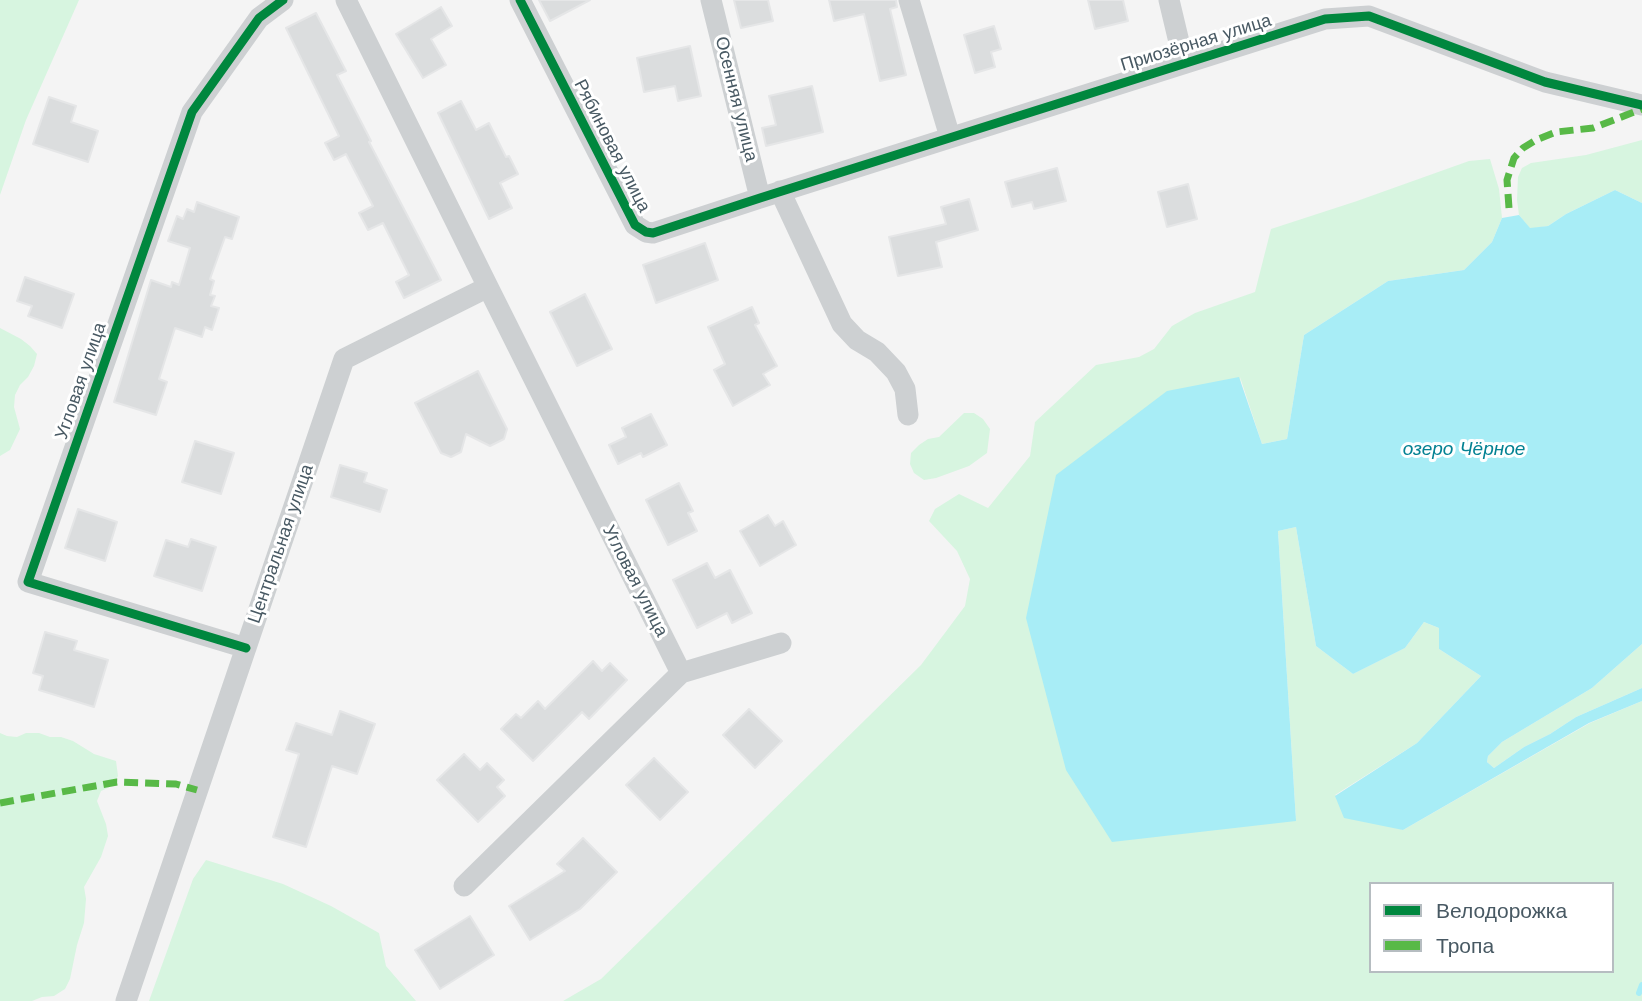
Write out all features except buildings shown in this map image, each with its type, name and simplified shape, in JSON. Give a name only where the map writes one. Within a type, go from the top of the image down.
[{"type":"street","name":"Угловая улица","points":[[246,648],[27,582],[192,112],[259,18],[283,0]]},
{"type":"street","name":"Угловая улица","points":[[346,0],[681,674]]},
{"type":"street","name":"Рябиновая улица","points":[[520,0],[635,225],[653,233],[770,195]]},
{"type":"street","name":"Осенняя улица","points":[[711,0],[770,195],[842,324],[857,340],[877,352],[896,372],[905,389],[908,415]]},
{"type":"street","points":[[909,0],[950,137]]},
{"type":"street","points":[[1169,0],[1184,64]]},
{"type":"street","name":"Приозёрная улица","points":[[770,195],[1367,8],[1545,82],[1642,105]]},
{"type":"street","name":"Центральная улица","points":[[126,1001],[344,359],[488,287]]},
{"type":"street","points":[[464,886],[681,674],[781,643]]},
{"type":"green space","points":[[0,0],[79,0],[26,120],[0,195]]},
{"type":"green space","points":[[1642,140],[1642,203],[1615,190],[1548,226],[1530,229],[1519,215],[1518,177],[1522,168],[1531,163],[1586,155]]},
{"type":"green space","points":[[1490,159],[1499,189],[1502,218],[1492,242],[1464,270],[1388,281],[1304,335],[1287,439],[1262,444],[1240,377],[1296,821],[1278,531],[1296,527],[1316,646],[1353,674],[1405,648],[1424,622],[1439,628],[1439,649],[1481,676],[1417,743],[1335,795],[1403,830],[1590,723],[1642,701],[1642,1001],[563,1001],[601,979],[921,665],[965,606],[970,579],[957,551],[929,521],[935,509],[959,494],[988,508],[1030,456],[1035,422],[1096,365],[1139,357],[1154,349],[1172,326],[1195,313],[1255,292],[1271,229],[1469,161]]},
{"type":"green space","points":[[0,328],[21,339],[37,354],[34,366],[15,395],[14,407],[20,429],[10,450],[0,456]]},
{"type":"green space","points":[[964,413],[974,413],[983,419],[990,429],[987,453],[969,466],[936,478],[924,480],[914,473],[910,464],[911,453],[928,439],[939,437]]},
{"type":"green space","points":[[1642,644],[1642,688],[1576,717],[1494,768],[1487,762],[1488,756],[1502,742],[1592,688]]},
{"type":"green space","points":[[0,733],[17,737],[26,733],[39,733],[73,741],[94,754],[116,761],[118,776],[112,786],[101,791],[97,801],[108,836],[101,857],[84,887],[84,923],[70,979],[65,989],[54,996],[32,1001],[0,1001]]},
{"type":"green space","points":[[206,860],[283,884],[331,906],[379,933],[386,966],[416,1001],[149,1001],[193,879]]},
{"type":"water","name":"озеро Чёрное","points":[[1615,190],[1642,203],[1642,644],[1592,688],[1502,742],[1488,756],[1487,762],[1494,768],[1576,717],[1642,688],[1642,701],[1589,723],[1403,830],[1344,818],[1335,796],[1417,743],[1481,676],[1439,649],[1439,628],[1424,622],[1405,648],[1353,674],[1316,646],[1296,527],[1278,531],[1296,821],[1112,842],[1066,770],[1026,618],[1056,475],[1167,391],[1239,377],[1262,444],[1287,439],[1304,335],[1388,281],[1464,270],[1492,242],[1502,218],[1519,215],[1530,228],[1548,226]]},
{"type":"waterway","points":[[1639,993],[1642,985]]},
{"type":"marked path","points":[[1509,208],[1507,180],[1514,158],[1523,148],[1556,132],[1593,128],[1642,109]]},
{"type":"marked path","points":[[0,803],[117,782],[176,784],[197,790]]},
{"type":"cycle path","points":[[246,648],[28,582],[192,112],[259,18],[283,0]]},
{"type":"cycle path","points":[[520,0],[635,225],[653,233],[1325,19],[1369,16],[1545,82],[1642,105]]}]
